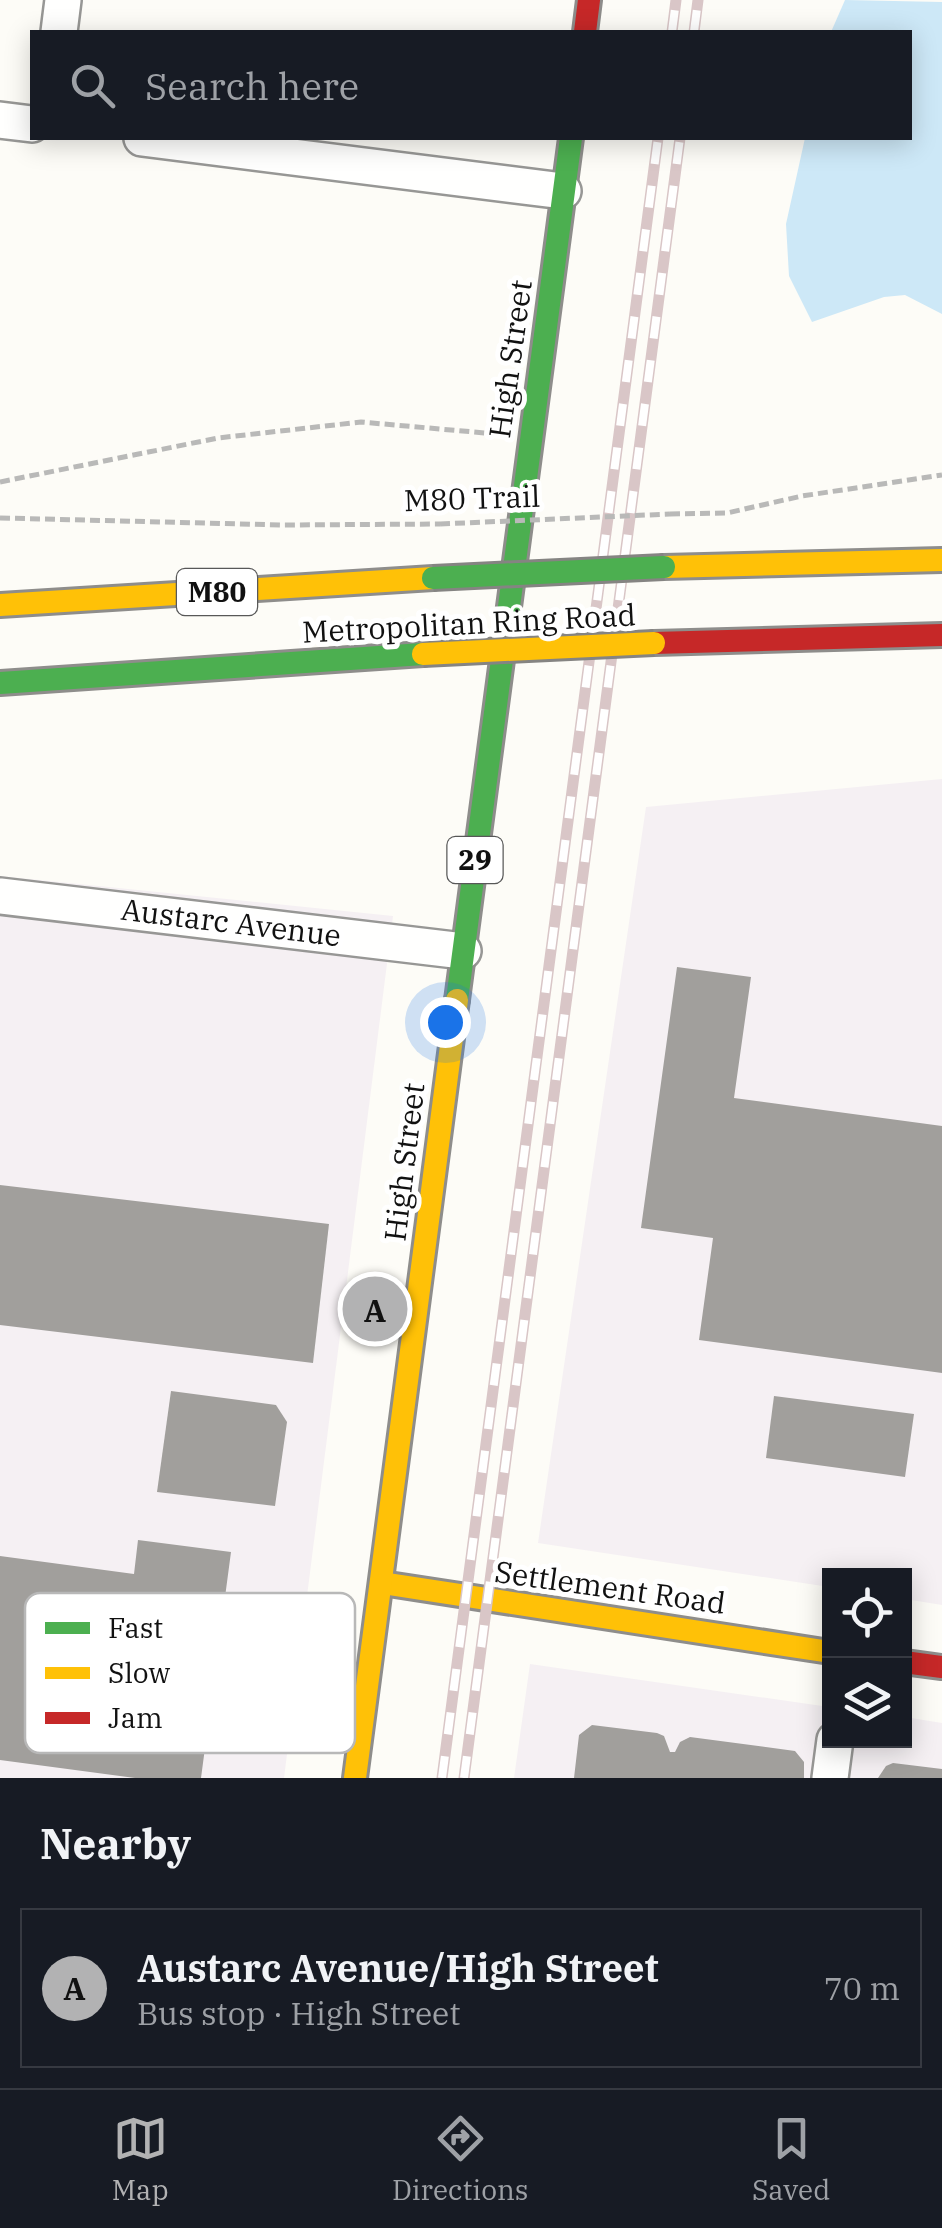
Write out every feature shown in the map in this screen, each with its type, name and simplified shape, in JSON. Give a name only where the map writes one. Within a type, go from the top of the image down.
[{"type":"main road","points":[[585,30],[589,0]]},
{"type":"main road","name":"High Street","points":[[355,1778],[571,140]]},
{"type":"main road","name":"Metropolitan Ring Road","points":[[0,606],[433,578],[942,560]]},
{"type":"main road","name":"Metropolitan Ring Road","points":[[0,683],[423,654],[942,635]]},
{"type":"main road","name":"Settlement Road","points":[[382,1583],[822,1651]]},
{"type":"main road","points":[[912,1663],[942,1667]]},
{"type":"street","points":[[59,30],[63,0]]},
{"type":"street","points":[[0,120],[30,124]]},
{"type":"street","points":[[158,140],[564,191]]},
{"type":"street","name":"Austarc Avenue","points":[[0,896],[463,950]]},
{"type":"street","points":[[830,1778],[834,1748]]},
{"type":"path","points":[[0,482],[218,438],[361,422],[485,433]]},
{"type":"path","name":"M80 Trail","points":[[0,518],[282,525],[440,524],[726,513],[802,496],[942,475]]},
{"type":"shaded area","points":[[942,779],[942,1605],[912,1600],[912,1568],[822,1568],[822,1586],[538,1543],[646,807]]},
{"type":"shaded area","points":[[0,876],[393,916],[307,1593],[25,1593],[25,1753],[287,1753],[284,1778],[0,1778]]},
{"type":"shaded area","points":[[530,1664],[822,1706],[822,1748],[912,1748],[912,1718],[942,1723],[942,1778],[514,1778]]},
{"type":"water","points":[[845,0],[942,2],[942,314],[905,295],[884,297],[812,322],[789,276],[786,224],[805,140],[912,140],[912,30],[832,30]]},
{"type":"building","points":[[677,967],[751,977],[734,1098],[942,1126],[942,1373],[699,1340],[713,1238],[641,1228]]},
{"type":"building","points":[[0,1185],[329,1224],[313,1363],[0,1325]]},
{"type":"building","points":[[171,1391],[276,1405],[287,1422],[275,1506],[157,1492]]},
{"type":"building","points":[[774,1396],[914,1414],[905,1477],[766,1458]]},
{"type":"building","points":[[138,1540],[231,1552],[226,1593],[25,1593],[25,1753],[204,1753],[201,1778],[135,1778],[0,1760],[0,1556],[134,1574]]},
{"type":"building","points":[[592,1725],[657,1733],[664,1736],[670,1752],[690,1737],[795,1751],[804,1762],[804,1778],[574,1778],[579,1735]]},
{"type":"building","points":[[893,1763],[942,1769],[942,1778],[878,1778]]},
{"type":"railway","points":[[672,30],[676,0]]},
{"type":"railway","points":[[694,30],[698,0]]},
{"type":"railway","points":[[442,1778],[658,140]]},
{"type":"railway","points":[[464,1778],[680,140]]},
{"type":"traffic: fast","points":[[457,1000],[571,140]]},
{"type":"traffic: fast","points":[[433,578],[664,567]]},
{"type":"traffic: fast","points":[[0,683],[423,654]]},
{"type":"traffic: slow","points":[[664,567],[942,560]]},
{"type":"traffic: slow","points":[[0,605],[433,578]]},
{"type":"traffic: slow","points":[[423,654],[654,643]]},
{"type":"traffic: slow","points":[[355,1778],[457,1000]]},
{"type":"traffic: slow","points":[[382,1583],[822,1651]]},
{"type":"traffic: jam","points":[[585,30],[589,0]]},
{"type":"traffic: jam","points":[[654,643],[942,635]]},
{"type":"traffic: jam","points":[[912,1663],[942,1667]]},
{"type":"place","name":"Austarc Avenue/High Street","points":[[375,1309]]}]
